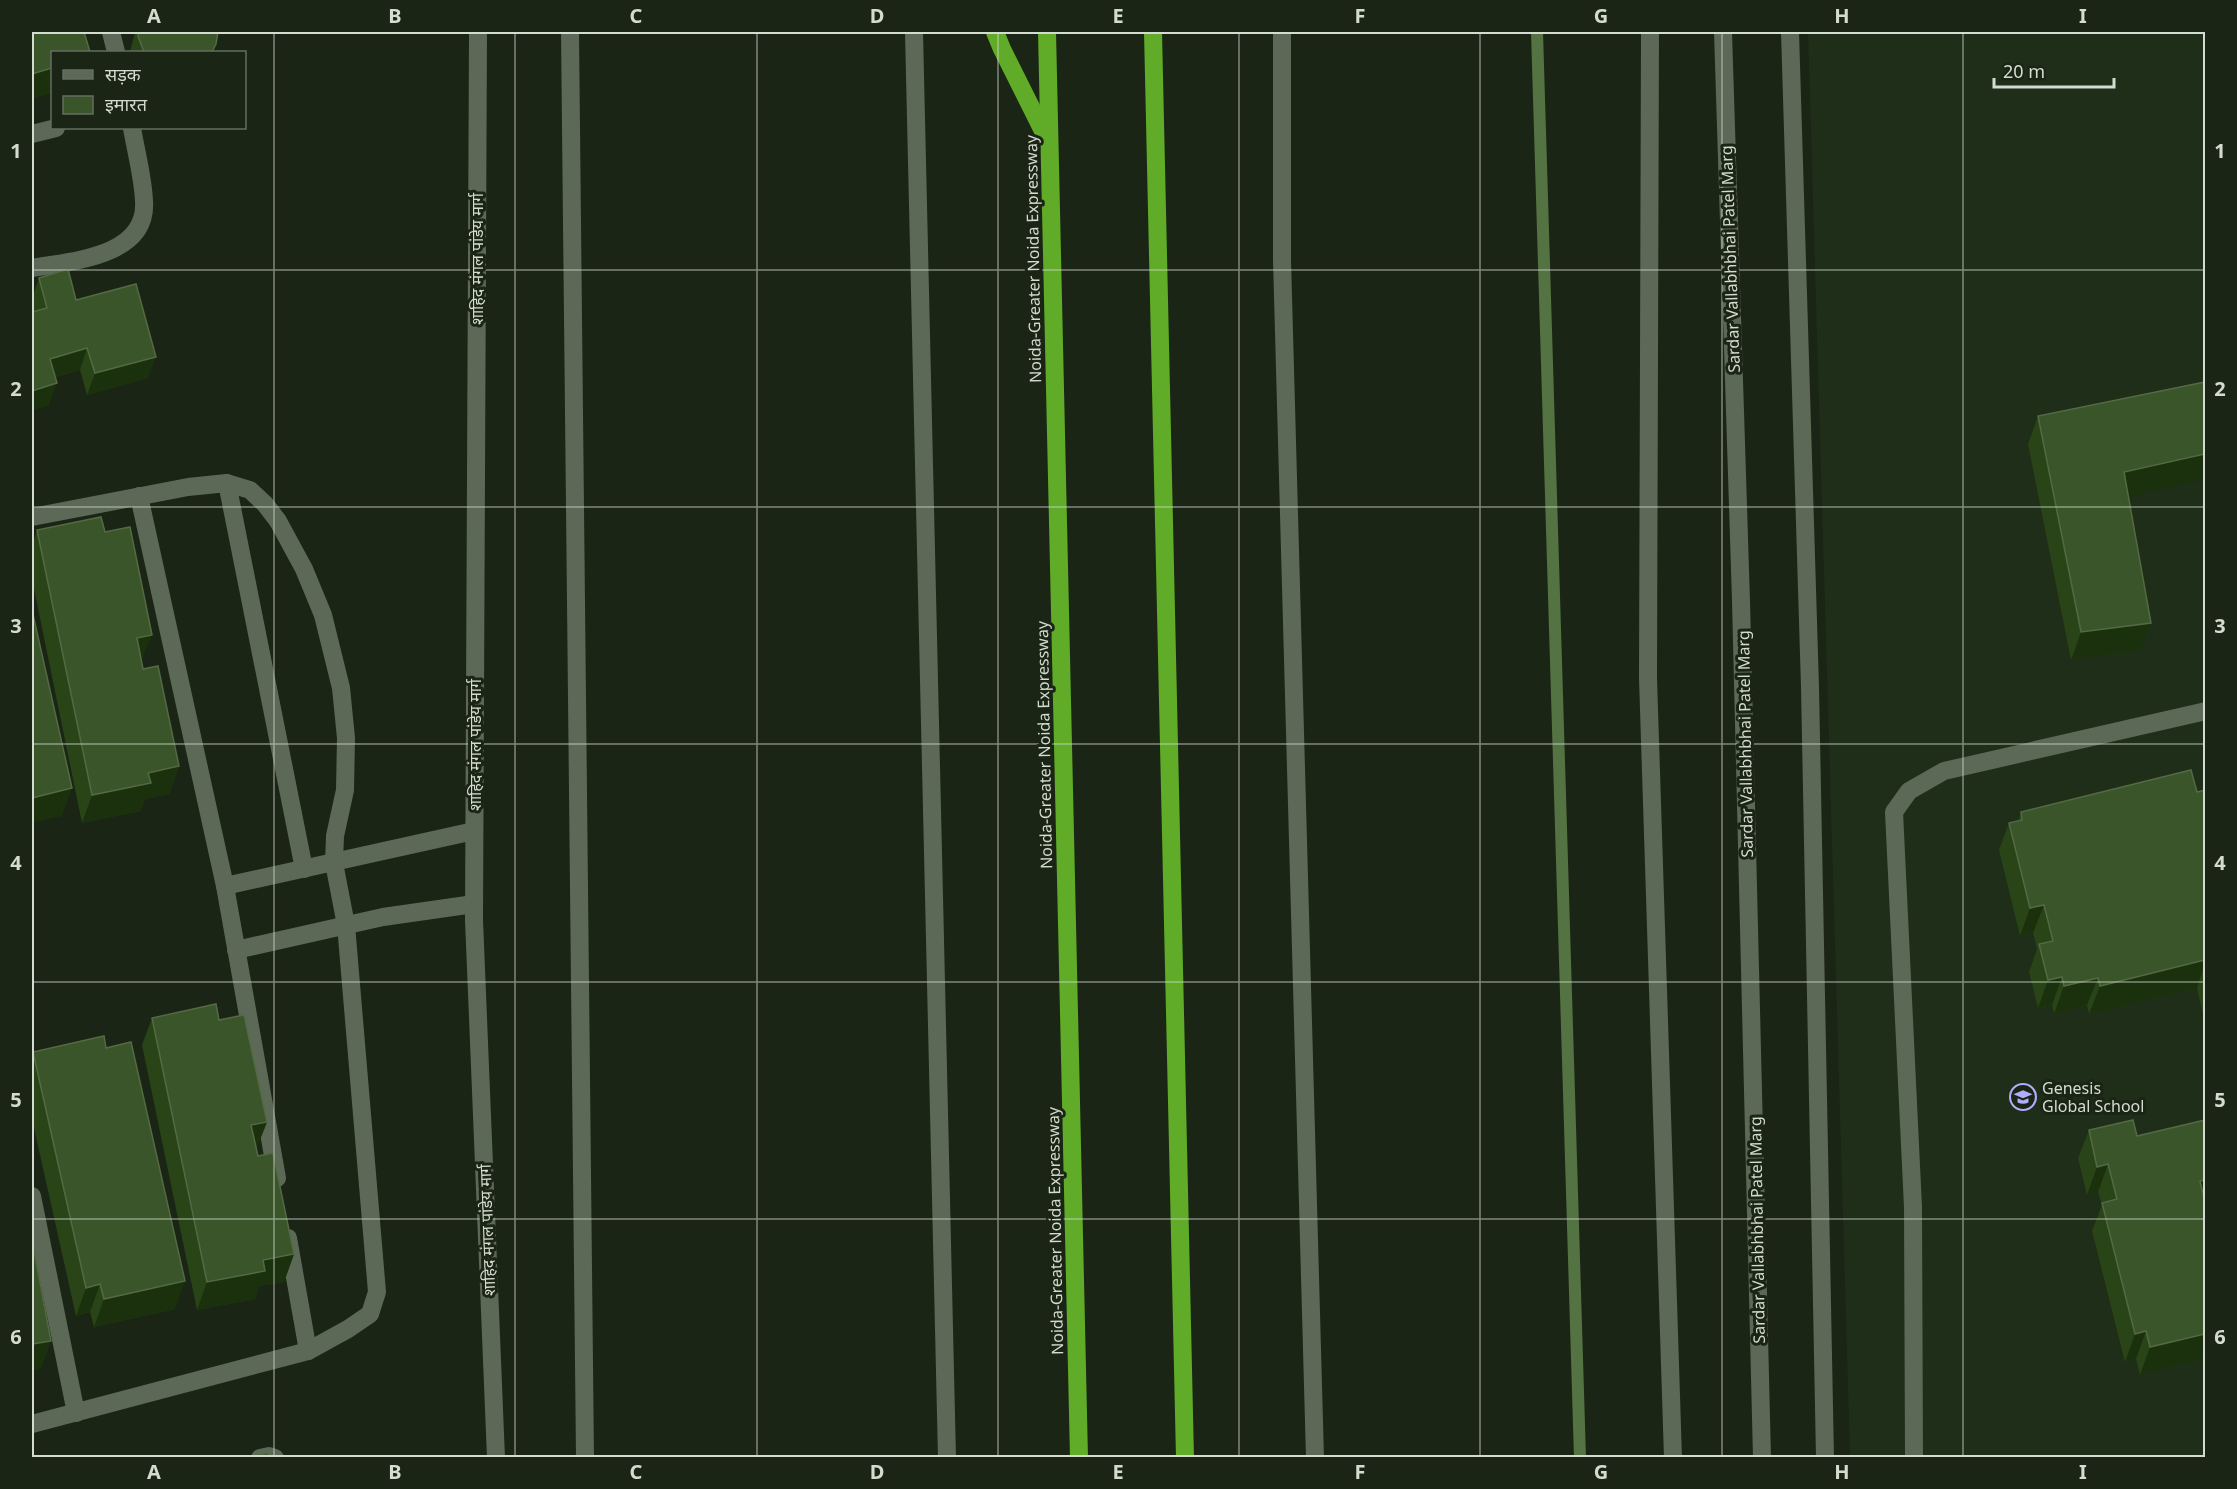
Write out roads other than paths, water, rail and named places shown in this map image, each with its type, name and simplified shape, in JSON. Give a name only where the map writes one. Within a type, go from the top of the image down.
[{"type":"highway","points":[[995,32],[1050,143]]},
{"type":"highway","name":"Noida-Greater Noida Expressway","points":[[1047,32],[1079,1458]]},
{"type":"highway","points":[[1153,32],[1185,1458]]},
{"type":"street","points":[[111,32],[116,51]]},
{"type":"street","name":"शाहिद मंगल पांडेय मार्ग","points":[[478,32],[474,904],[496,1458]]},
{"type":"street","points":[[570,32],[585,1458]]},
{"type":"street","points":[[914,32],[947,1458]]},
{"type":"street","points":[[1282,32],[1282,260],[1315,1458]]},
{"type":"street","points":[[1650,32],[1648,678],[1673,1458]]},
{"type":"street","name":"Sardar Vallabhbhai Patel Marg","points":[[1723,32],[1741,589],[1762,1458]]},
{"type":"street","points":[[1790,32],[1810,687],[1825,1458]]},
{"type":"street","points":[[32,134],[52,129]]},
{"type":"street","points":[[32,268],[99,256],[124,243],[141,225],[144,203],[132,129]]},
{"type":"street","points":[[227,483],[304,869]]},
{"type":"street","points":[[32,517],[188,487],[227,483],[250,490],[265,504],[278,522],[304,569],[323,615],[341,688],[346,738],[345,790],[335,836],[334,863],[346,926],[377,1292],[370,1314],[308,1351],[32,1424]]},
{"type":"street","points":[[139,496],[225,886],[280,1197]]},
{"type":"street","points":[[1914,1458],[1913,1207],[1894,812],[1910,791],[1944,771],[2205,711]]},
{"type":"street","points":[[225,886],[474,831]]},
{"type":"street","points":[[236,950],[383,917],[474,904]]},
{"type":"street","points":[[32,1196],[76,1413]]},
{"type":"street","points":[[285,1221],[308,1351]]},
{"type":"street","points":[[260,1458],[269,1456],[275,1458]]},
{"type":"waterway","points":[[1537,32],[1580,1458]]},
{"type":"place","name":"Genesis Global School","points":[[2023,1097]]}]
